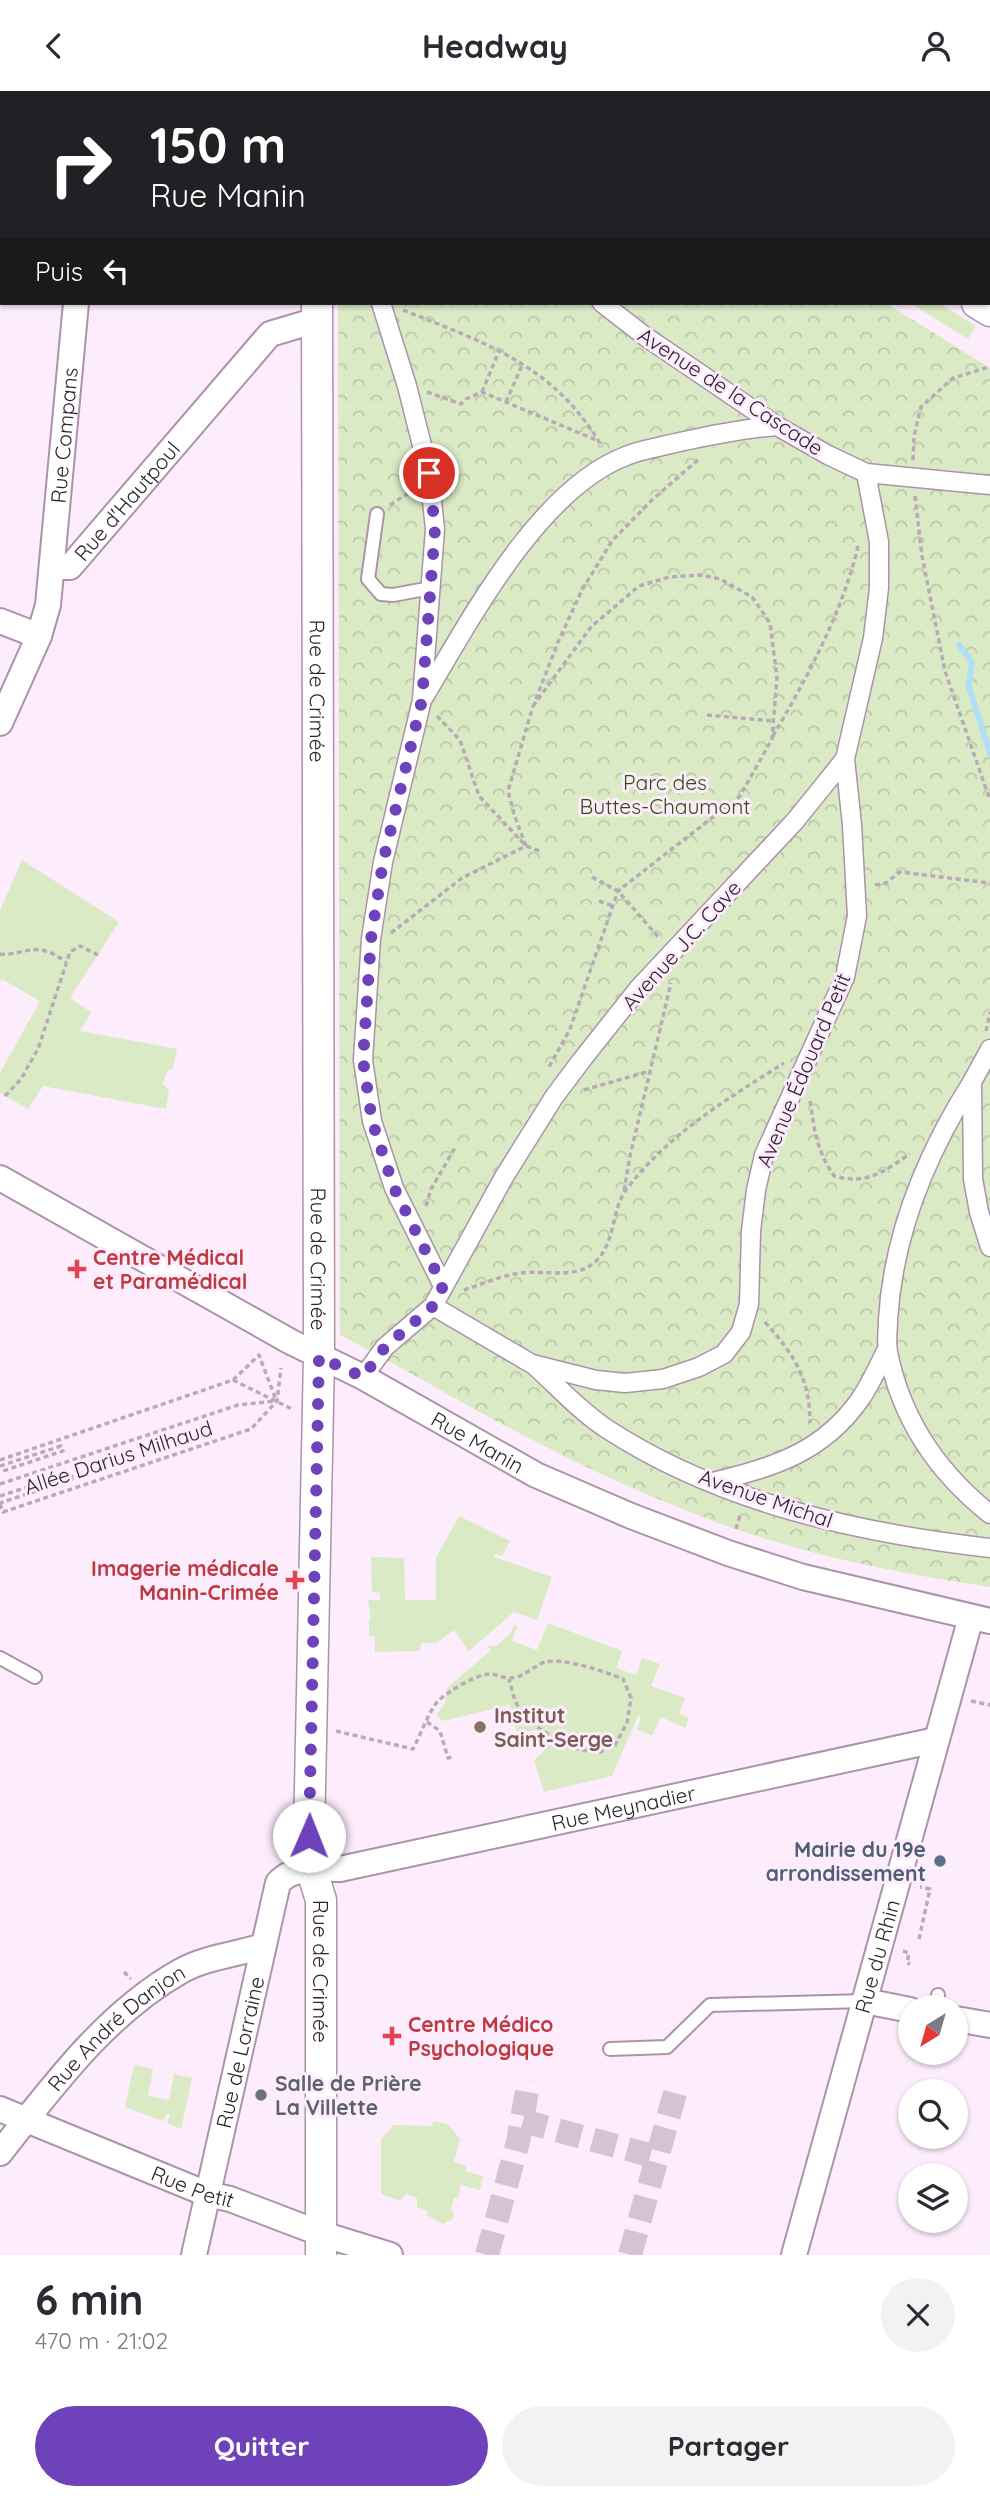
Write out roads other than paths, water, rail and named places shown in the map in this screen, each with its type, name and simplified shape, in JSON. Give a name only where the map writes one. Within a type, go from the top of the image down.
[{"type":"street","name":"Rue Compans","points":[[52,567],[76,305]]},
{"type":"street","points":[[389,305],[429,473],[435,529],[422,700],[383,862],[371,949],[363,1060],[372,1121],[394,1188],[415,1231],[438,1296]]},
{"type":"street","name":"Avenue de la Cascade","points":[[605,305],[646,337],[777,426],[866,473],[990,485]]},
{"type":"street","name":"Rue d'Hautpoul","points":[[0,723],[39,636],[48,605],[52,567],[70,567],[270,334],[317,311]]},
{"type":"street","name":"Rue de Crimée","points":[[317,311],[319,1357],[309,1836],[311,1868],[321,1900],[321,2244]]},
{"type":"street","points":[[422,700],[488,590],[558,503],[590,476],[626,456],[733,429],[777,426]]},
{"type":"street","name":"Avenue J.C. Cave","points":[[363,1377],[385,1347],[438,1296],[504,1177],[554,1097],[638,989],[794,821],[845,759],[873,638],[879,588],[879,542],[866,473]]},
{"type":"street","points":[[0,621],[39,636]]},
{"type":"street","name":"Avenue Édouard Petit","points":[[438,1296],[532,1364],[596,1380],[625,1383],[663,1379],[699,1367],[724,1354],[741,1332],[749,1304],[755,1190],[764,1155],[845,977],[857,916],[845,759]]},
{"type":"street","points":[[990,1049],[935,1147],[906,1221],[890,1300],[887,1349],[906,1411],[919,1436],[933,1458],[954,1482],[990,1514]]},
{"type":"street","points":[[972,1082],[973,1179],[979,1212],[990,1247]]},
{"type":"street","name":"Rue Manin","points":[[0,1178],[536,1475],[631,1516],[728,1553],[803,1577],[980,1619]]},
{"type":"street","points":[[713,1482],[783,1462],[835,1427],[862,1397],[887,1349]]},
{"type":"street","name":"Avenue Michal","points":[[532,1364],[606,1428],[680,1468],[746,1496],[838,1524],[927,1541],[990,1548]]},
{"type":"street","name":"Rue du Rhin","points":[[794,2255],[936,1740],[980,1619]]},
{"type":"street","name":"Rue Meynadier","points":[[311,1868],[340,1868],[936,1740]]},
{"type":"street","name":"Rue de Lorraine","points":[[194,2255],[278,1883],[284,1876],[311,1868]]},
{"type":"street","name":"Rue André Danjon","points":[[0,2153],[79,2056],[106,2029],[155,1988],[182,1971],[214,1958],[263,1946]]},
{"type":"street","points":[[866,2001],[898,2008]]},
{"type":"street","points":[[968,2020],[990,2025]]},
{"type":"street","name":"Rue Petit","points":[[0,2109],[207,2194],[230,2199],[321,2244],[390,2255]]},
{"type":"lane","points":[[377,514],[368,579],[381,594],[393,595],[431,588]]},
{"type":"lane","points":[[0,1658],[35,1677]]},
{"type":"lane","points":[[610,2049],[667,2047],[710,2005],[866,2001]]},
{"type":"waterway","points":[[959,645],[972,662],[969,687],[990,753]]},
{"type":"tunnel","points":[[487,2255],[518,2142],[529,2080]]},
{"type":"tunnel","points":[[630,2255],[677,2086]]},
{"type":"tunnel","points":[[523,2121],[657,2157]]},
{"type":"place","name":"Centre Médical et Paramédical","points":[[77,1269]]},
{"type":"place","name":"Imagerie médicale Manin-Crimée","points":[[295,1580]]},
{"type":"place","name":"Institut Saint-Serge","points":[[480,1727]]},
{"type":"place","name":"Mairie du 19e arrondissement","points":[[940,1861]]},
{"type":"place","name":"Centre Médico Psychologique","points":[[392,2036]]},
{"type":"place","name":"Salle de Prière La Villette","points":[[261,2095]]},
{"type":"park label","name":"Parc des Buttes-Chaumont","points":[[665,794]]}]
